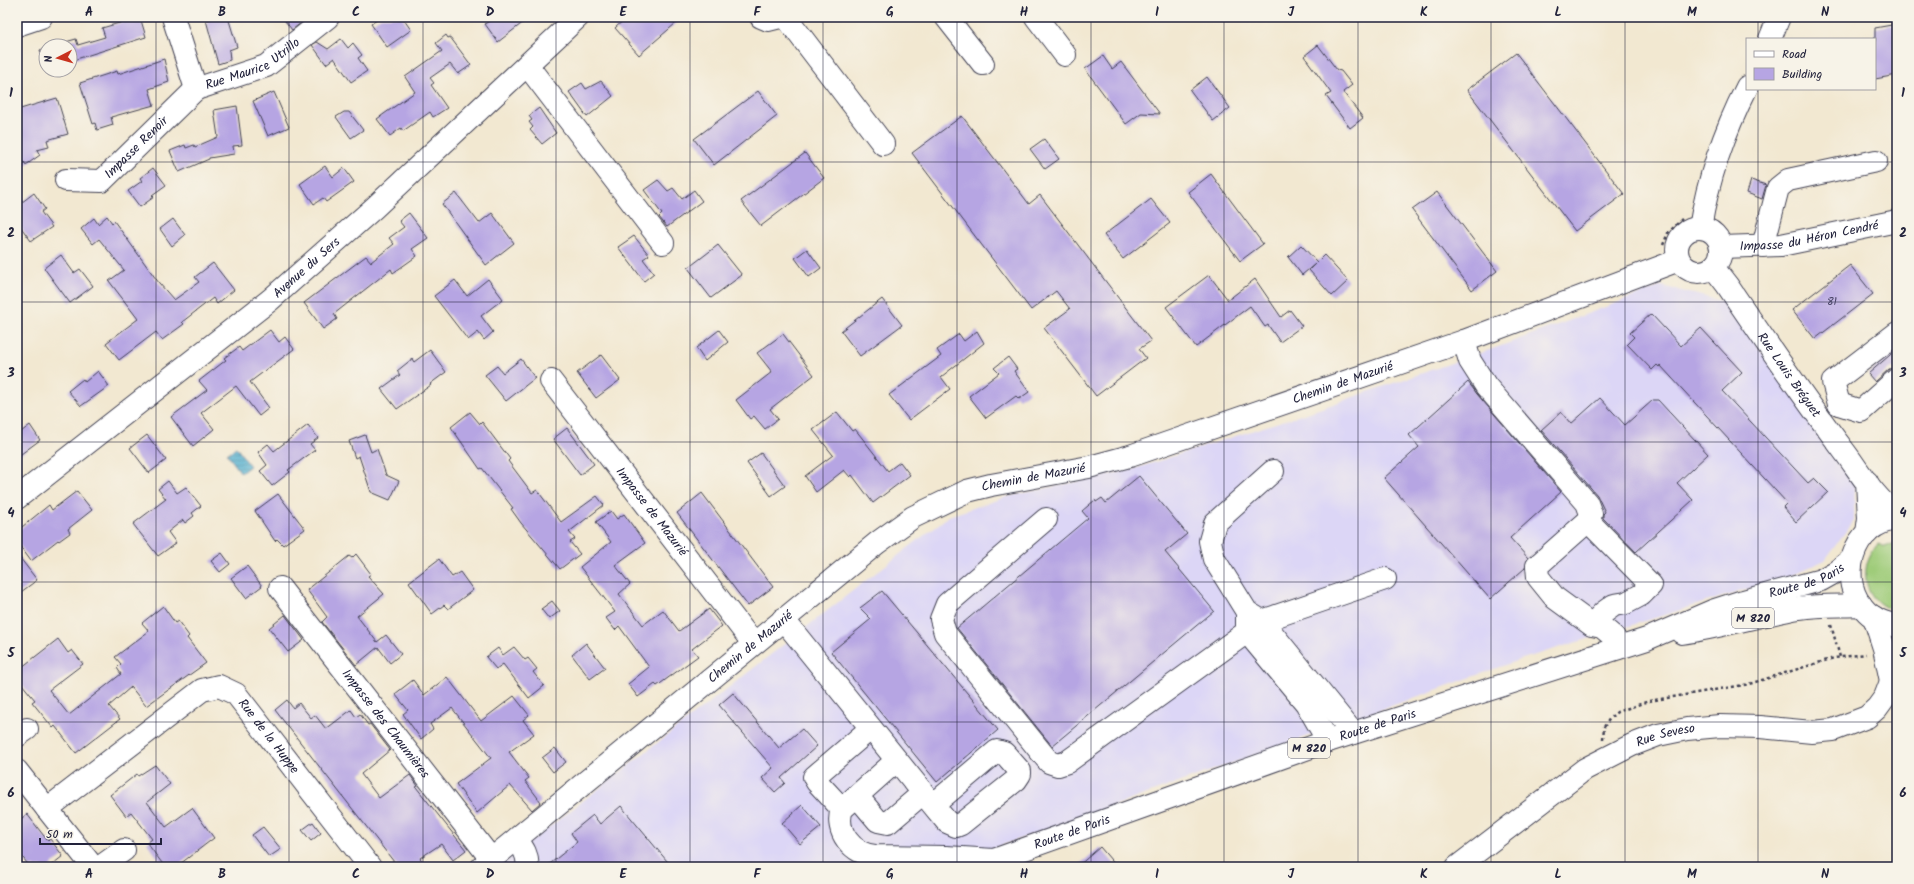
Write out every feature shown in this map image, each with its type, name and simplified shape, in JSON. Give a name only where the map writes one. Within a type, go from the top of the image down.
[{"type":"street","points":[[17,24],[41,17]]},
{"type":"street","name":"Rue Maurice Utrillo","points":[[173,17],[196,89],[266,66],[328,17]]},
{"type":"street","name":"Avenue du Sers","points":[[17,498],[270,300],[374,208],[578,17]]},
{"type":"street","points":[[761,17],[768,20],[780,17]]},
{"type":"street","points":[[786,17],[883,144]]},
{"type":"street","points":[[946,17],[983,64]]},
{"type":"street","points":[[1036,17],[1065,55]]},
{"type":"street","points":[[1770,38],[1778,17]]},
{"type":"street","points":[[527,65],[663,243]]},
{"type":"street","name":"Impasse Renoir","points":[[66,180],[102,181],[196,89]]},
{"type":"street","points":[[1700,228],[1709,183],[1716,159],[1746,89]]},
{"type":"street","points":[[1763,246],[1778,188],[1788,180],[1876,161]]},
{"type":"street","name":"Impasse du Héron Cendré","points":[[1721,247],[1781,245],[1897,221]]},
{"type":"street","points":[[1700,228],[1714,234],[1719,240],[1721,247],[1718,262],[1713,268],[1701,272],[1694,272],[1683,265],[1679,260],[1677,252],[1681,238],[1686,232],[1700,228]]},
{"type":"street","name":"Chemin de Mazurié","points":[[487,863],[517,840],[753,643],[877,543],[913,517],[967,491],[991,485],[1089,467],[1130,456],[1464,341],[1679,260]]},
{"type":"street","name":"Rue Louis Bréguet","points":[[1713,268],[1727,285],[1822,422],[1867,482],[1897,514]]},
{"type":"street","points":[[1840,404],[1833,382],[1897,333]]},
{"type":"street","points":[[1464,341],[1470,361],[1486,386],[1587,503],[1591,514],[1588,521],[1537,566],[1538,577],[1556,598],[1592,625],[1602,627],[1614,637],[1618,648]]},
{"type":"street","points":[[1840,404],[1861,411],[1897,379]]},
{"type":"street","name":"Impasse de Mazurié","points":[[550,381],[753,643]]},
{"type":"street","points":[[1822,422],[1840,404]]},
{"type":"street","points":[[1274,471],[1215,523],[1210,541],[1214,559],[1252,621],[1306,703],[1328,741]]},
{"type":"street","points":[[1867,482],[1869,518],[1867,533]]},
{"type":"street","points":[[1046,519],[947,604],[942,619],[945,633],[1049,762],[1058,765],[1067,762],[1252,621],[1385,579]]},
{"type":"street","points":[[1851,560],[1855,550],[1867,533],[1884,522],[1897,519]]},
{"type":"street","points":[[1588,521],[1651,585],[1641,595],[1626,603],[1614,605],[1603,613],[1592,625]]},
{"type":"street","name":"Rue Seveso","points":[[1457,867],[1585,769],[1611,755],[1658,735],[1687,729],[1720,726],[1760,727],[1812,732],[1832,730],[1867,717],[1877,708],[1885,697],[1894,674],[1867,611],[1851,584],[1851,560]]},
{"type":"street","name":"Route de Paris","points":[[984,864],[1328,741],[1647,639],[1712,612],[1821,580],[1837,571],[1851,560]]},
{"type":"street","name":"Impasse des Chaumières","points":[[280,588],[487,863]]},
{"type":"street","name":"Route de Paris","points":[[1647,639],[1720,627],[1800,608],[1827,605],[1867,611]]},
{"type":"street","points":[[1867,611],[1885,623],[1897,626]]},
{"type":"street","points":[[783,619],[870,729],[928,799],[888,823],[878,821],[817,782],[814,777],[870,729]]},
{"type":"street","points":[[1252,621],[1352,733]]},
{"type":"street","name":"Rue de la Huppe","points":[[46,809],[202,690],[219,686],[236,694],[370,867]]},
{"type":"street","points":[[896,761],[849,802],[839,821],[844,834],[852,847],[864,855],[946,857],[984,864]]},
{"type":"street","points":[[17,771],[92,867]]},
{"type":"street","points":[[517,840],[528,861],[527,867]]},
{"type":"street","points":[[100,867],[124,850]]},
{"type":"path","points":[[1611,755],[1605,747],[1603,737],[1604,727],[1610,718],[1617,712],[1650,701],[1749,684],[1834,658],[1875,652],[1884,648]]},
{"type":"shaded area","points":[[1662,286],[1725,302],[1855,479],[1854,520],[1825,560],[1790,576],[1516,661],[1094,813],[939,867],[498,867],[949,516],[1006,497],[1134,469],[1307,413],[1501,346]]},
{"type":"green space","points":[[1897,542],[1897,611],[1886,607],[1877,601],[1867,584],[1866,574],[1867,563],[1871,553],[1878,544],[1885,547]]},
{"type":"water","points":[[236,447],[250,466],[241,473],[227,454]]},
{"type":"building","points":[[140,17],[146,37],[78,58],[78,45],[105,37],[102,28]]},
{"type":"building","points":[[216,17],[228,17],[237,47],[229,50],[230,60],[218,64],[206,20]]},
{"type":"building","points":[[282,17],[298,17],[302,22],[292,30]]},
{"type":"building","points":[[381,17],[402,17],[411,30],[387,47],[371,24]]},
{"type":"building","points":[[494,17],[530,17],[498,42],[485,24]]},
{"type":"building","points":[[627,17],[683,17],[639,55],[615,28]]},
{"type":"building","points":[[1897,24],[1897,75],[1876,79],[1875,28]]},
{"type":"building","points":[[446,35],[448,38],[450,37],[471,65],[458,74],[450,64],[430,78],[434,83],[431,85],[447,108],[433,117],[430,112],[403,131],[401,128],[390,136],[377,119],[415,92],[405,77],[442,51],[436,43]]},
{"type":"building","points":[[341,39],[348,48],[353,43],[362,55],[358,58],[367,71],[351,82],[334,58],[326,64],[312,45],[317,42],[328,49]]},
{"type":"building","points":[[1318,45],[1337,70],[1341,71],[1352,85],[1343,92],[1363,118],[1350,128],[1326,96],[1331,93],[1304,56]]},
{"type":"building","points":[[1516,53],[1624,194],[1575,231],[1467,90]]},
{"type":"building","points":[[1103,56],[1112,69],[1121,62],[1160,114],[1141,113],[1126,124],[1085,69]]},
{"type":"building","points":[[164,59],[169,82],[149,89],[154,105],[111,117],[113,125],[97,130],[95,123],[93,124],[80,83],[117,71],[118,74]]},
{"type":"building","points":[[1207,77],[1230,108],[1213,121],[1190,90]]},
{"type":"building","points":[[601,81],[613,96],[587,117],[569,92],[582,83],[586,89]]},
{"type":"building","points":[[758,91],[777,116],[714,165],[694,139]]},
{"type":"building","points":[[274,92],[289,127],[268,136],[253,101]]},
{"type":"building","points":[[57,98],[68,134],[47,140],[49,147],[37,150],[40,155],[26,165],[24,162],[17,168],[17,110]]},
{"type":"building","points":[[237,106],[242,145],[233,146],[234,154],[209,158],[179,172],[170,151],[185,145],[186,148],[194,145],[195,147],[218,137],[214,110]]},
{"type":"building","points":[[539,108],[556,133],[542,144],[530,130],[533,127],[529,122],[532,120],[529,116]]},
{"type":"building","points":[[344,112],[349,112],[363,130],[351,138],[336,117]]},
{"type":"building","points":[[962,116],[1029,204],[1040,195],[1151,341],[1139,349],[1146,358],[1096,396],[1044,328],[1070,309],[1056,291],[1031,310],[912,153]]},
{"type":"building","points":[[1044,139],[1059,159],[1045,169],[1030,149]]},
{"type":"building","points":[[805,153],[824,178],[761,226],[741,201]]},
{"type":"building","points":[[325,166],[333,177],[344,168],[354,182],[326,202],[323,198],[314,204],[300,184]]},
{"type":"building","points":[[153,168],[166,185],[152,195],[154,197],[140,207],[128,191],[142,181],[140,178]]},
{"type":"building","points":[[1211,174],[1263,244],[1240,261],[1188,192]]},
{"type":"building","points":[[658,180],[668,191],[673,188],[682,199],[694,190],[702,201],[667,227],[659,217],[662,214],[644,190]]},
{"type":"building","points":[[1751,180],[1766,185],[1762,199],[1747,193]]},
{"type":"building","points":[[1437,192],[1497,271],[1472,290],[1412,210]]},
{"type":"building","points":[[34,193],[45,209],[41,212],[52,227],[31,241],[17,222],[17,206]]},
{"type":"building","points":[[456,193],[479,223],[492,213],[514,243],[486,265],[442,204]]},
{"type":"building","points":[[1151,199],[1170,223],[1123,259],[1104,235]]},
{"type":"building","points":[[409,213],[428,238],[412,249],[417,256],[393,273],[391,269],[334,314],[337,319],[323,329],[304,303],[366,256],[371,262],[394,244],[389,238],[404,227],[399,221]]},
{"type":"building","points":[[107,216],[112,223],[114,221],[159,283],[174,300],[199,282],[195,277],[213,263],[234,290],[217,304],[213,298],[182,322],[184,324],[162,340],[156,332],[119,360],[106,343],[138,319],[109,281],[124,270],[99,239],[93,244],[81,229],[94,218],[98,224]]},
{"type":"building","points":[[173,219],[185,235],[172,246],[160,229]]},
{"type":"building","points":[[634,236],[649,255],[643,259],[654,273],[644,281],[618,247]]},
{"type":"building","points":[[718,245],[742,275],[711,298],[688,268]]},
{"type":"building","points":[[1301,245],[1317,262],[1324,255],[1348,281],[1332,296],[1309,270],[1315,264],[1302,275],[1288,257]]},
{"type":"building","points":[[807,249],[821,268],[809,277],[795,258]]},
{"type":"building","points":[[61,255],[74,273],[80,269],[93,286],[70,303],[44,268]]},
{"type":"building","points":[[1850,265],[1873,294],[1815,339],[1792,310]]},
{"type":"building","points":[[1209,275],[1228,300],[1255,279],[1281,317],[1290,310],[1302,326],[1280,342],[1268,325],[1265,327],[1250,306],[1196,347],[1166,307]]},
{"type":"building","points":[[488,279],[503,299],[481,316],[493,332],[484,340],[478,332],[468,340],[434,296],[455,280],[467,296]]},
{"type":"building","points":[[882,299],[902,325],[860,356],[841,331]]},
{"type":"building","points":[[1651,314],[1681,346],[1701,328],[1742,372],[1722,391],[1808,483],[1814,478],[1828,492],[1796,522],[1783,507],[1787,503],[1660,365],[1659,367],[1657,365],[1652,370],[1627,344],[1634,337],[1630,333]]},
{"type":"building","points":[[270,330],[279,342],[285,337],[294,349],[250,382],[269,408],[259,416],[236,386],[201,413],[214,429],[193,446],[171,417],[207,390],[199,381],[226,360],[224,358],[239,347],[242,351]]},
{"type":"building","points":[[719,330],[728,342],[705,361],[696,348]]},
{"type":"building","points":[[977,331],[984,343],[941,377],[950,389],[909,420],[889,395],[941,356],[937,350],[959,334],[964,341]]},
{"type":"building","points":[[783,334],[814,375],[770,409],[778,419],[765,429],[754,416],[750,419],[736,400],[772,372],[757,353]]},
{"type":"building","points":[[1897,349],[1897,367],[1889,369],[1875,382],[1868,374]]},
{"type":"building","points":[[430,350],[446,372],[430,384],[431,385],[397,409],[381,389],[400,375],[397,371],[412,359],[414,362]]},
{"type":"building","points":[[601,355],[620,380],[596,398],[577,373]]},
{"type":"building","points":[[1008,357],[1017,369],[1014,371],[1029,392],[1019,399],[1016,396],[986,418],[969,396],[999,373],[994,368]]},
{"type":"building","points":[[521,359],[535,378],[506,401],[485,375],[497,366],[503,373]]},
{"type":"building","points":[[98,371],[109,386],[81,406],[68,391],[83,379],[85,382]]},
{"type":"building","points":[[1468,382],[1561,492],[1510,538],[1528,558],[1525,568],[1490,599],[1384,478],[1419,447],[1409,435]]},
{"type":"building","points":[[1600,398],[1625,425],[1653,400],[1658,400],[1708,454],[1677,483],[1693,500],[1636,552],[1603,518],[1603,514],[1605,512],[1597,495],[1541,430],[1561,412],[1571,424]]},
{"type":"building","points":[[470,412],[480,424],[482,422],[510,459],[508,461],[532,493],[537,490],[561,522],[597,496],[604,505],[569,532],[575,539],[570,542],[580,554],[560,569],[521,523],[511,509],[513,508],[482,468],[480,469],[451,427]]},
{"type":"building","points":[[837,412],[852,431],[855,429],[888,471],[900,462],[910,475],[873,503],[852,475],[850,477],[844,470],[816,492],[805,476],[833,455],[813,430]]},
{"type":"building","points":[[30,425],[40,440],[17,457],[17,435]]},
{"type":"building","points":[[308,425],[318,438],[310,444],[315,450],[288,470],[290,472],[272,486],[260,471],[267,465],[258,452],[268,444],[274,451]]},
{"type":"building","points":[[567,428],[594,464],[580,475],[553,439]]},
{"type":"building","points":[[147,435],[166,460],[149,473],[130,448]]},
{"type":"building","points":[[365,435],[371,452],[377,449],[386,475],[399,481],[390,500],[371,492],[359,456],[355,458],[349,441]]},
{"type":"building","points":[[761,453],[785,486],[771,496],[747,463]]},
{"type":"building","points":[[1139,476],[1187,534],[1165,552],[1214,611],[1052,746],[957,628],[1088,518],[1082,511],[1095,500],[1096,502],[1102,498],[1106,503]]},
{"type":"building","points":[[168,481],[177,493],[186,487],[201,506],[192,513],[194,516],[185,523],[183,520],[168,532],[176,543],[158,556],[133,524],[166,499],[158,489]]},
{"type":"building","points":[[77,491],[92,510],[68,529],[70,533],[59,541],[58,540],[31,561],[17,542],[17,531],[49,505],[52,510]]},
{"type":"building","points":[[702,493],[773,587],[748,606],[677,513]]},
{"type":"building","points":[[278,494],[305,529],[283,545],[277,539],[275,541],[255,511]]},
{"type":"building","points":[[611,511],[617,519],[624,514],[645,543],[615,565],[630,584],[619,594],[643,625],[663,610],[679,631],[709,609],[722,626],[692,649],[698,656],[657,686],[655,684],[638,697],[628,684],[649,667],[619,626],[615,630],[606,618],[615,612],[580,567],[611,542],[596,522]]},
{"type":"building","points":[[222,553],[230,564],[220,572],[211,561]]},
{"type":"building","points":[[17,554],[37,580],[17,595]]},
{"type":"building","points":[[356,554],[371,574],[368,576],[384,594],[357,616],[377,642],[386,635],[401,654],[390,663],[378,647],[356,665],[322,622],[327,617],[307,590],[349,556],[352,558]]},
{"type":"building","points":[[439,559],[452,577],[460,572],[473,590],[448,609],[444,605],[432,614],[409,582]]},
{"type":"building","points":[[247,566],[262,586],[246,598],[231,578]]},
{"type":"building","points":[[882,591],[998,730],[937,782],[831,652],[871,619],[860,608]]},
{"type":"building","points":[[552,601],[560,611],[549,619],[541,609]]},
{"type":"building","points":[[163,606],[175,623],[178,621],[189,636],[187,638],[206,663],[146,706],[131,687],[109,706],[120,719],[76,753],[55,726],[53,728],[32,702],[35,700],[17,678],[17,671],[58,639],[68,653],[72,650],[83,664],[49,690],[69,715],[121,674],[117,668],[121,664],[115,657],[149,631],[142,623]]},
{"type":"building","points":[[285,615],[304,640],[288,652],[269,628]]},
{"type":"building","points":[[586,643],[605,668],[590,679],[572,655]]},
{"type":"building","points":[[514,647],[525,660],[528,658],[537,669],[533,672],[544,686],[529,698],[503,664],[496,669],[486,657],[498,648],[503,655]]},
{"type":"building","points":[[447,677],[481,721],[514,696],[529,715],[523,720],[534,734],[509,752],[529,778],[525,781],[541,802],[532,810],[510,785],[477,813],[456,784],[491,758],[452,708],[430,724],[433,729],[421,739],[403,714],[408,710],[395,694],[413,680],[424,695]]},
{"type":"building","points":[[733,693],[779,748],[802,729],[817,746],[781,778],[785,783],[775,792],[762,778],[773,768],[719,705]]},
{"type":"building","points":[[287,700],[293,708],[299,703],[311,718],[315,715],[326,729],[351,710],[356,717],[360,714],[368,725],[370,724],[390,750],[361,774],[379,798],[410,775],[418,786],[416,787],[466,850],[453,860],[441,844],[420,858],[427,867],[398,867],[275,710]]},
{"type":"building","points":[[555,748],[566,762],[553,772],[542,758]]},
{"type":"building","points":[[155,765],[170,784],[147,802],[166,827],[192,808],[214,838],[176,867],[165,867],[147,843],[152,839],[131,812],[126,816],[110,795],[137,774],[138,776]]},
{"type":"building","points":[[802,805],[821,827],[800,844],[782,823]]},
{"type":"building","points":[[621,806],[672,867],[546,867],[577,842],[571,833],[593,815],[600,824]]},
{"type":"building","points":[[27,814],[47,840],[50,839],[63,856],[49,867],[30,867],[17,850],[17,822]]},
{"type":"building","points":[[313,822],[321,833],[311,841],[302,830]]},
{"type":"building","points":[[263,827],[281,849],[269,857],[252,835]]},
{"type":"building","points":[[1100,847],[1117,867],[1077,867]]}]
